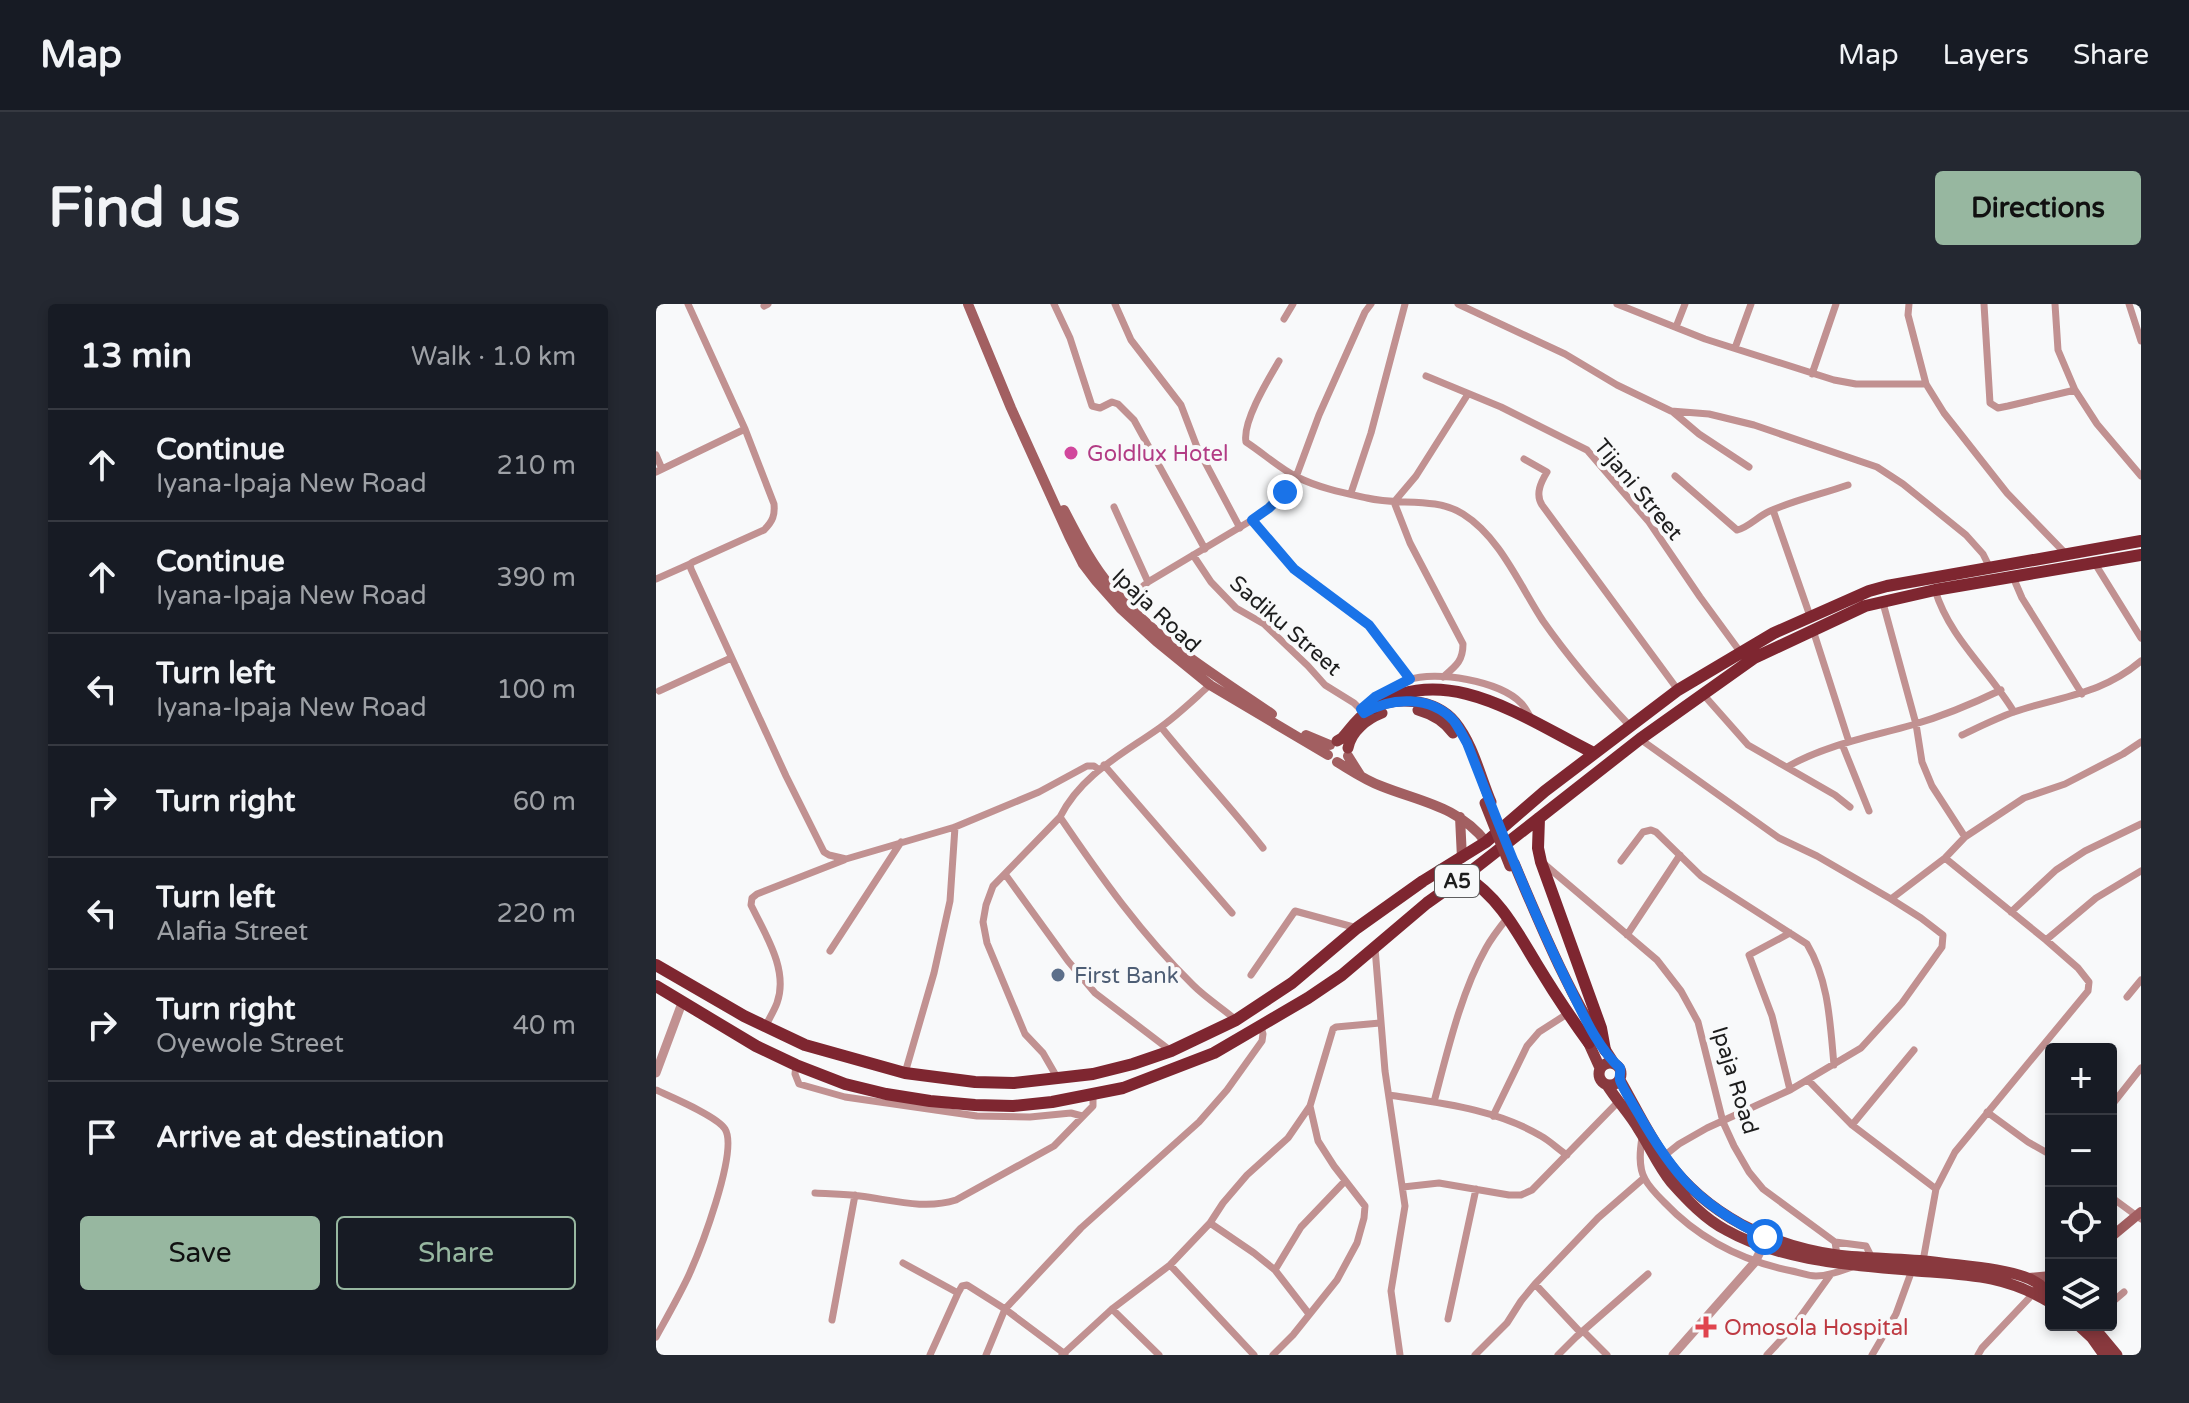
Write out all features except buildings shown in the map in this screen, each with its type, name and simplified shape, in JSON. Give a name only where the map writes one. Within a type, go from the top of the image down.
[{"type":"highway","name":"A5","points":[[656,965],[744,1016],[805,1045],[905,1073],[1014,1083],[1058,1079],[1120,1067],[1171,1051],[1236,1020],[1292,983],[1357,928],[1423,881],[1486,842],[1629,725],[1678,690],[1774,633],[1887,586],[2141,541]]},
{"type":"highway","name":"A5","points":[[656,986],[756,1046],[845,1084],[930,1101],[1013,1106],[1123,1088],[1214,1053],[1342,975],[1427,903],[1640,739],[1754,658],[1865,606],[1935,590],[2141,555]]},
{"type":"highway","points":[[1366,710],[1394,695],[1435,689],[1481,698],[1594,753]]},
{"type":"highway","points":[[1539,818],[1541,862],[1601,1028],[1605,1050]]},
{"type":"highway","points":[[1465,876],[1497,902],[1567,1014],[1589,1043]]},
{"type":"main road","name":"Ipaja Road","points":[[968,304],[1011,408],[1083,564],[1120,608],[1156,641],[1215,681],[1333,750],[1361,777],[1426,800],[1460,817],[1475,827],[1486,842]]},
{"type":"main road","name":"Ipaja Road","points":[[974,304],[1076,533],[1105,579],[1125,602],[1215,681]]},
{"type":"main road","points":[[1333,750],[1366,710],[1394,702],[1425,704],[1447,715],[1455,723],[1467,743],[1512,864],[1600,1068],[1600,1080],[1619,1101],[1658,1164],[1691,1203],[1726,1231],[1763,1246],[1834,1264],[1983,1276],[2015,1284],[2045,1299]]},
{"type":"main road","points":[[1333,750],[1343,760],[1350,740],[1372,717],[1390,709],[1426,712],[1448,726],[1458,739],[1488,803]]},
{"type":"main road","points":[[1333,750],[1343,741],[1361,777]]},
{"type":"main road","points":[[1460,817],[1462,858]]},
{"type":"main road","points":[[1512,864],[1567,983],[1598,1041],[1620,1068],[1620,1080],[1664,1156],[1691,1189],[1715,1209],[1765,1237],[1834,1264],[1872,1258],[1923,1261],[2029,1278],[2045,1277]]},
{"type":"main road","points":[[1600,1068],[1606,1063],[1614,1063]]},
{"type":"main road","points":[[1607,1085],[1614,1085],[1620,1080]]},
{"type":"main road","points":[[2117,1232],[2140,1215]]},
{"type":"main road","points":[[2029,1278],[2045,1288]]},
{"type":"main road","points":[[2084,1331],[2104,1355]]},
{"type":"main road","points":[[2097,1331],[2117,1355]]},
{"type":"street","points":[[656,579],[764,530],[775,514],[745,429],[688,304]]},
{"type":"street","points":[[1054,304],[1070,338],[1092,406],[1100,408],[1112,402],[1134,420],[1205,549]]},
{"type":"street","points":[[1115,304],[1131,340],[1181,405],[1197,447],[1240,528]]},
{"type":"street","points":[[1284,319],[1293,304]]},
{"type":"street","points":[[1125,602],[1148,582],[1240,528],[1278,500],[1296,477],[1328,392],[1371,304]]},
{"type":"street","points":[[1351,493],[1371,433],[1405,304]]},
{"type":"street","points":[[1458,304],[1565,354],[1617,385],[1671,411],[1749,467]]},
{"type":"street","points":[[1617,304],[1705,339],[1834,380],[1856,384],[1926,384]]},
{"type":"street","points":[[1676,327],[1685,304]]},
{"type":"street","points":[[1735,348],[1751,304]]},
{"type":"street","points":[[1812,374],[1836,304]]},
{"type":"street","points":[[1909,304],[1908,315],[1926,384],[1973,452],[2007,493],[2066,554]]},
{"type":"street","points":[[1984,304],[1990,403],[1998,408],[2075,390]]},
{"type":"street","points":[[2055,304],[2058,350],[2075,390],[2097,424],[2141,476]]},
{"type":"street","points":[[2129,304],[2141,341]]},
{"type":"street","points":[[1279,361],[1261,392],[1246,442],[1296,477],[1331,490],[1394,502],[1432,503],[1452,508],[1466,516],[1489,538],[1545,623],[1595,689],[1629,725]]},
{"type":"street","name":"Tijani Street","points":[[1426,376],[1501,407],[1587,450],[1649,522],[1741,653]]},
{"type":"street","points":[[1394,502],[1416,476],[1468,394]]},
{"type":"street","points":[[1671,411],[1709,414],[1754,425],[1877,467],[1916,493],[1966,535],[1989,566]]},
{"type":"street","points":[[656,455],[659,470],[745,429]]},
{"type":"street","points":[[1524,459],[1547,472],[1538,492],[1539,500],[1678,690]]},
{"type":"street","points":[[1675,476],[1737,530],[1773,510],[1848,485]]},
{"type":"street","points":[[1394,502],[1410,543],[1463,644],[1459,664],[1443,677]]},
{"type":"street","points":[[1114,507],[1148,582]]},
{"type":"street","points":[[1773,510],[1810,616]]},
{"type":"street","points":[[1252,520],[1294,569],[1369,625],[1410,679]]},
{"type":"street","name":"Sadiku Street","points":[[1193,555],[1211,582],[1230,602],[1264,624],[1325,685],[1366,710]]},
{"type":"street","points":[[2094,562],[2141,638]]},
{"type":"street","points":[[690,564],[731,658],[824,852],[846,859]]},
{"type":"street","points":[[2013,577],[2022,598],[2082,694]]},
{"type":"street","points":[[1935,590],[1941,609],[1969,654],[2001,690],[2014,712]]},
{"type":"street","points":[[1883,603],[1916,724],[1922,762],[1932,786],[1965,837]]},
{"type":"street","points":[[1813,630],[1869,811]]},
{"type":"street","points":[[659,691],[731,658]]},
{"type":"street","points":[[1962,735],[2014,712],[2082,694],[2128,672],[2141,661]]},
{"type":"street","points":[[1366,710],[1375,697],[1410,679],[1461,678],[1496,688],[1520,701],[1533,721]]},
{"type":"street","points":[[1058,1079],[1043,1053],[1025,1034],[987,943],[983,922],[993,886],[1060,817],[1067,803],[1101,767],[1161,727],[1215,681]]},
{"type":"street","points":[[1787,767],[1804,757],[1846,743],[1957,711],[2001,690]]},
{"type":"street","points":[[1702,693],[1748,745],[1835,795],[1850,807]]},
{"type":"street","points":[[1161,727],[1263,848]]},
{"type":"street","points":[[1640,739],[1779,838],[1891,899],[1943,935],[1942,947],[1902,1003],[1861,1048],[1790,1090],[1688,1139],[1664,1156]]},
{"type":"street","points":[[1891,899],[1945,858],[1965,837],[2024,798],[2065,784],[2141,742]]},
{"type":"street","points":[[764,1026],[777,1003],[779,969],[751,905],[752,898],[846,859],[955,827],[1039,792],[1087,766],[1101,767],[1232,913]]},
{"type":"street","points":[[1060,817],[1116,897],[1162,953],[1196,988],[1236,1020]]},
{"type":"street","points":[[2011,912],[2056,870],[2085,851],[2141,824]]},
{"type":"street","points":[[905,1073],[934,973],[950,901],[955,827]]},
{"type":"street","points":[[1621,861],[1643,832],[1656,832],[1701,876],[1807,944],[1827,993],[1834,1065]]},
{"type":"street","points":[[830,951],[901,842]]},
{"type":"street","points":[[1627,935],[1680,855]]},
{"type":"street","points":[[1923,1261],[1936,1189],[1955,1152],[2088,991],[2089,982],[2046,940],[1945,858]]},
{"type":"street","name":"Ipaja Road","points":[[1541,862],[1657,960],[1689,1005],[1698,1022],[1723,1122],[1734,1146],[1763,1189],[1835,1242],[1866,1246],[1872,1258]]},
{"type":"street","points":[[2046,940],[2096,898],[2141,871]]},
{"type":"street","points":[[1005,874],[1095,993],[1171,1051]]},
{"type":"street","points":[[1251,975],[1295,911],[1357,928]]},
{"type":"street","points":[[1434,1102],[1461,1009],[1480,961],[1508,917]]},
{"type":"street","points":[[1790,933],[1749,955],[1772,1016],[1790,1090]]},
{"type":"street","points":[[1375,946],[1380,1023],[1405,1206],[1391,1291],[1400,1355]]},
{"type":"street","points":[[2127,997],[2141,980]]},
{"type":"street","points":[[656,1073],[682,1003]]},
{"type":"street","points":[[1493,1116],[1527,1046],[1539,1032],[1567,1014]]},
{"type":"street","points":[[930,1355],[958,1293],[962,1286],[967,1285],[1005,1309],[1064,1354],[1112,1309],[1170,1265],[1210,1223],[1247,1175],[1288,1138],[1310,1106],[1333,1029],[1380,1023]]},
{"type":"street","points":[[986,1355],[1005,1309],[1081,1228],[1199,1122],[1227,1090],[1262,1041],[1261,1027]]},
{"type":"street","points":[[1852,1125],[1914,1050]]},
{"type":"street","points":[[796,1065],[799,1084],[857,1099],[977,1116],[1030,1117],[1075,1113],[1082,1116]]},
{"type":"street","points":[[2117,1098],[2141,1068]]},
{"type":"street","points":[[1808,1080],[1852,1125],[1936,1189]]},
{"type":"street","points":[[656,1090],[690,1105],[724,1126],[728,1139],[724,1171],[708,1228],[688,1277],[656,1337]]},
{"type":"street","points":[[815,1193],[855,1195],[920,1205],[941,1205],[956,1200],[1054,1146],[1093,1106],[1093,1095]]},
{"type":"street","points":[[1389,1095],[1453,1105],[1508,1120],[1541,1136],[1567,1155]]},
{"type":"street","points":[[1403,1187],[1439,1183],[1521,1195],[1532,1190],[1619,1101]]},
{"type":"street","points":[[1273,1355],[1332,1288],[1350,1260],[1364,1218],[1365,1206],[1318,1141],[1310,1106]]},
{"type":"street","points":[[1987,1112],[2045,1152]]},
{"type":"street","points":[[1642,1136],[1639,1152],[1644,1178],[1697,1233],[1755,1262],[1815,1276],[1834,1264]]},
{"type":"street","points":[[1475,1355],[1507,1323],[1535,1284],[1598,1218],[1644,1178]]},
{"type":"street","points":[[1275,1270],[1301,1227],[1345,1181]]},
{"type":"street","points":[[1448,1319],[1476,1189]]},
{"type":"street","points":[[832,1320],[855,1195]]},
{"type":"street","points":[[2117,1201],[2140,1215]]},
{"type":"street","points":[[1210,1223],[1275,1270],[1309,1314]]},
{"type":"street","points":[[1767,1355],[1793,1327],[1834,1264],[1835,1242]]},
{"type":"street","points":[[1673,1355],[1755,1262],[1763,1246]]},
{"type":"street","points":[[903,1263],[958,1293]]},
{"type":"street","points":[[1170,1265],[1254,1355]]},
{"type":"street","points":[[1872,1355],[1896,1314],[1912,1270]]},
{"type":"street","points":[[1558,1355],[1648,1274]]},
{"type":"street","points":[[1535,1284],[1607,1355]]},
{"type":"street","points":[[2117,1298],[2124,1292]]},
{"type":"street","points":[[1978,1355],[2034,1293]]},
{"type":"street","points":[[1112,1309],[1159,1355]]},
{"type":"place","name":"Goldlux Hotel","points":[[1071,453]]},
{"type":"place","name":"First Bank","points":[[1058,975]]},
{"type":"place","name":"Omosola Hospital","points":[[1706,1327]]},
{"type":"route","points":[[1285,492],[1252,520],[1294,569],[1369,625],[1410,679],[1375,697],[1361,709],[1364,713],[1394,702],[1413,701],[1436,709],[1455,723],[1467,743],[1544,934],[1598,1041],[1620,1068],[1620,1080],[1645,1125],[1664,1156],[1691,1189],[1715,1209],[1765,1237]]}]
